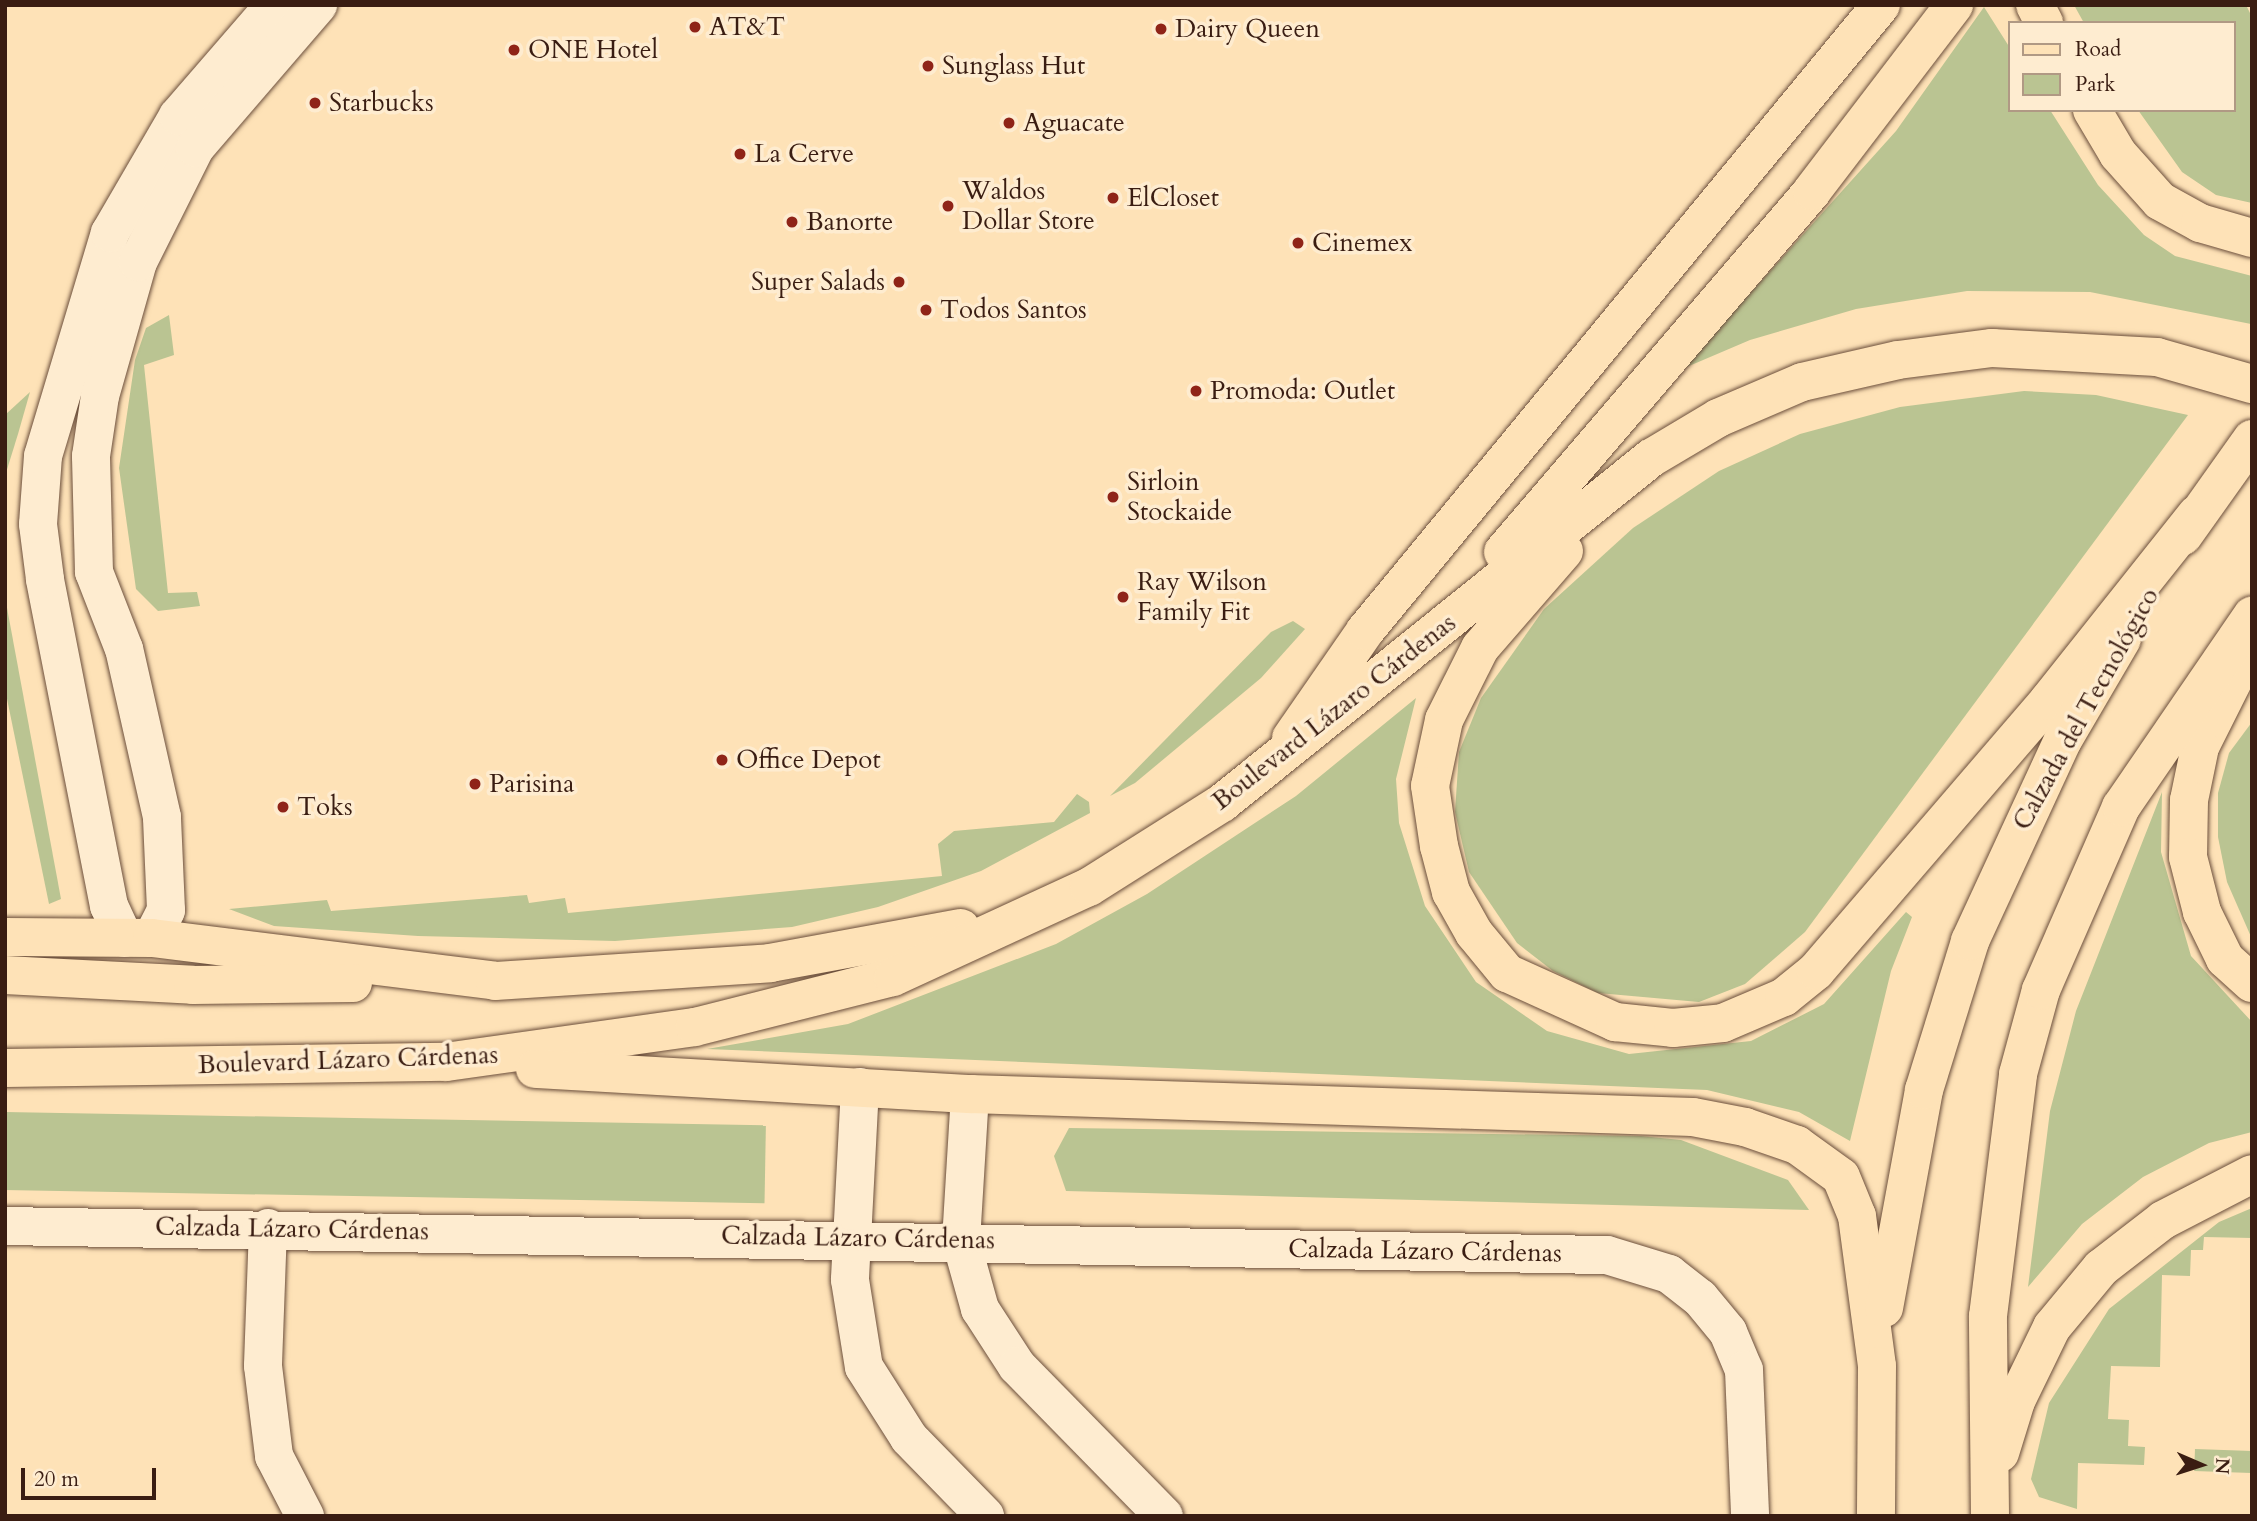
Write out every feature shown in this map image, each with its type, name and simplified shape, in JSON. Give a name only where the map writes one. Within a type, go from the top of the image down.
[{"type":"main road","points":[[1268,771],[1365,631],[1881,5]]},
{"type":"main road","points":[[1421,646],[1812,191],[1954,5]]},
{"type":"main road","points":[[2035,5],[2043,21]]},
{"type":"main road","points":[[2093,112],[2118,154],[2160,201],[2200,223],[2252,238]]},
{"type":"main road","points":[[2196,515],[2048,701],[1816,971],[1784,997],[1723,1023],[1673,1028],[1615,1022],[1507,972],[1474,933],[1451,892],[1430,786],[1444,720],[1480,648],[1651,458],[1718,418],[1802,382],[1898,359],[1992,348],[2157,356],[2252,384]]},
{"type":"main road","name":"Calzada del Tecnológico","points":[[1877,1366],[1901,1194],[1924,1090],[1970,941],[2063,740],[2196,515],[2252,439]]},
{"type":"main road","name":"Boulevard Lázaro Cárdenas","points":[[5,1068],[446,1062],[596,1044],[786,1007],[893,977],[1089,887],[1268,771],[1651,458]]},
{"type":"main road","points":[[1989,1504],[1988,1316],[1999,1200],[2018,1074],[2041,990],[2121,807],[2252,617]]},
{"type":"main road","points":[[2252,646],[2200,747],[2189,800],[2188,856],[2202,912],[2225,959],[2252,983]]},
{"type":"main road","points":[[5,975],[193,985],[495,981],[770,963],[1028,914]]},
{"type":"main road","points":[[5,937],[138,938],[495,981]]},
{"type":"main road","points":[[446,1062],[970,1094],[1693,1117],[1745,1127],[1797,1144],[1841,1177],[1857,1216],[1877,1366],[1876,1516]]},
{"type":"main road","points":[[1989,1504],[2016,1401],[2052,1327],[2101,1268],[2163,1220],[2252,1174]]},
{"type":"street","points":[[274,5],[178,116],[110,233],[62,381],[43,456],[38,524],[109,906],[138,938],[166,910],[162,817],[124,649],[94,572],[92,511],[100,396],[138,261],[194,148],[318,5]]},
{"type":"street","points":[[38,524],[58,494],[75,496],[92,511]]},
{"type":"street","points":[[860,1087],[852,1238],[852,1319],[864,1367],[909,1438],[985,1516]]},
{"type":"street","points":[[970,1094],[961,1241],[980,1309],[1017,1366],[1164,1516]]},
{"type":"street","name":"Calzada Lázaro Cárdenas","points":[[5,1226],[852,1238],[1607,1255],[1669,1274],[1700,1298],[1728,1332],[1744,1370],[1750,1516]]},
{"type":"street","points":[[268,1228],[262,1366],[274,1456],[305,1516]]},
{"type":"green space","points":[[2074,5],[2246,5],[2252,17],[2252,203],[2216,195],[2182,172],[2139,112],[2236,112],[2236,21],[2083,21]]},
{"type":"green space","points":[[1984,7],[2008,45],[2008,112],[2051,112],[2098,185],[2144,235],[2175,256],[2252,276],[2251,324],[2090,292],[1967,291],[1856,309],[1750,340],[1682,369],[1896,131]]},
{"type":"green space","points":[[169,315],[174,355],[144,365],[168,593],[197,592],[200,606],[158,611],[136,589],[119,468],[135,360],[146,328]]},
{"type":"green space","points":[[2024,391],[2096,395],[2188,415],[1805,932],[1745,984],[1699,1002],[1598,993],[1553,971],[1517,943],[1469,872],[1455,812],[1459,752],[1481,698],[1544,609],[1633,528],[1719,471],[1800,434],[1900,407]]},
{"type":"green space","points":[[30,392],[18,434],[5,476],[5,415]]},
{"type":"green space","points":[[5,597],[61,899],[49,904],[5,689]]},
{"type":"green space","points":[[1293,621],[1305,629],[1261,678],[1135,783],[1110,796],[1271,632]]},
{"type":"green space","points":[[1416,698],[1396,779],[1399,823],[1425,906],[1476,982],[1547,1031],[1629,1054],[1751,1041],[1824,1004],[1906,912],[1912,917],[1891,971],[1850,1141],[1799,1112],[1707,1090],[707,1049],[848,1024],[1056,944],[1147,894],[1296,796]]},
{"type":"green space","points":[[2252,722],[2252,939],[2227,882],[2218,837],[2218,793],[2229,753]]},
{"type":"green space","points":[[2162,792],[2161,852],[2191,956],[2252,1022],[2252,1132],[2209,1143],[2143,1177],[2082,1224],[2028,1287],[2050,1111],[2076,1011]]},
{"type":"green space","points":[[1077,794],[1089,802],[1090,813],[981,871],[878,907],[792,927],[615,941],[418,936],[274,926],[229,909],[327,900],[331,911],[527,895],[529,903],[565,898],[568,913],[942,876],[938,844],[954,831],[1054,822]]},
{"type":"green space","points":[[5,1112],[766,1125],[765,1203],[5,1190]]},
{"type":"green space","points":[[1069,1128],[1641,1136],[1681,1140],[1788,1180],[1809,1210],[1066,1191],[1054,1156]]},
{"type":"green space","points":[[2252,1208],[2252,1238],[2204,1237],[2203,1250],[2191,1250],[2190,1276],[2162,1275],[2160,1367],[2111,1366],[2108,1419],[2129,1420],[2128,1446],[2145,1447],[2144,1465],[2078,1463],[2077,1509],[2039,1497],[2031,1479],[2049,1403],[2109,1309],[2219,1222]]},
{"type":"green space","points":[[2195,1449],[2252,1451],[2251,1473],[2194,1471]]},
{"type":"place","name":"AT&T","points":[[695,27]]},
{"type":"place","name":"Dairy Queen","points":[[1161,29]]},
{"type":"place","name":"ONE Hotel","points":[[514,50]]},
{"type":"place","name":"Sunglass Hut","points":[[928,66]]},
{"type":"place","name":"Starbucks","points":[[315,103]]},
{"type":"place","name":"Aguacate","points":[[1009,123]]},
{"type":"place","name":"La Cerve","points":[[740,154]]},
{"type":"place","name":"ElCloset","points":[[1113,198]]},
{"type":"place","name":"Waldos Dollar Store","points":[[948,206]]},
{"type":"place","name":"Banorte","points":[[792,222]]},
{"type":"place","name":"Cinemex","points":[[1298,243]]},
{"type":"place","name":"Super Salads","points":[[899,282]]},
{"type":"place","name":"Todos Santos","points":[[926,310]]},
{"type":"place","name":"Promoda: Outlet","points":[[1196,391]]},
{"type":"place","name":"Sirloin Stockaide","points":[[1113,497]]},
{"type":"place","name":"Ray Wilson Family Fit","points":[[1123,597]]},
{"type":"place","name":"Office Depot","points":[[722,760]]},
{"type":"place","name":"Parisina","points":[[475,784]]},
{"type":"place","name":"Toks","points":[[283,807]]}]
